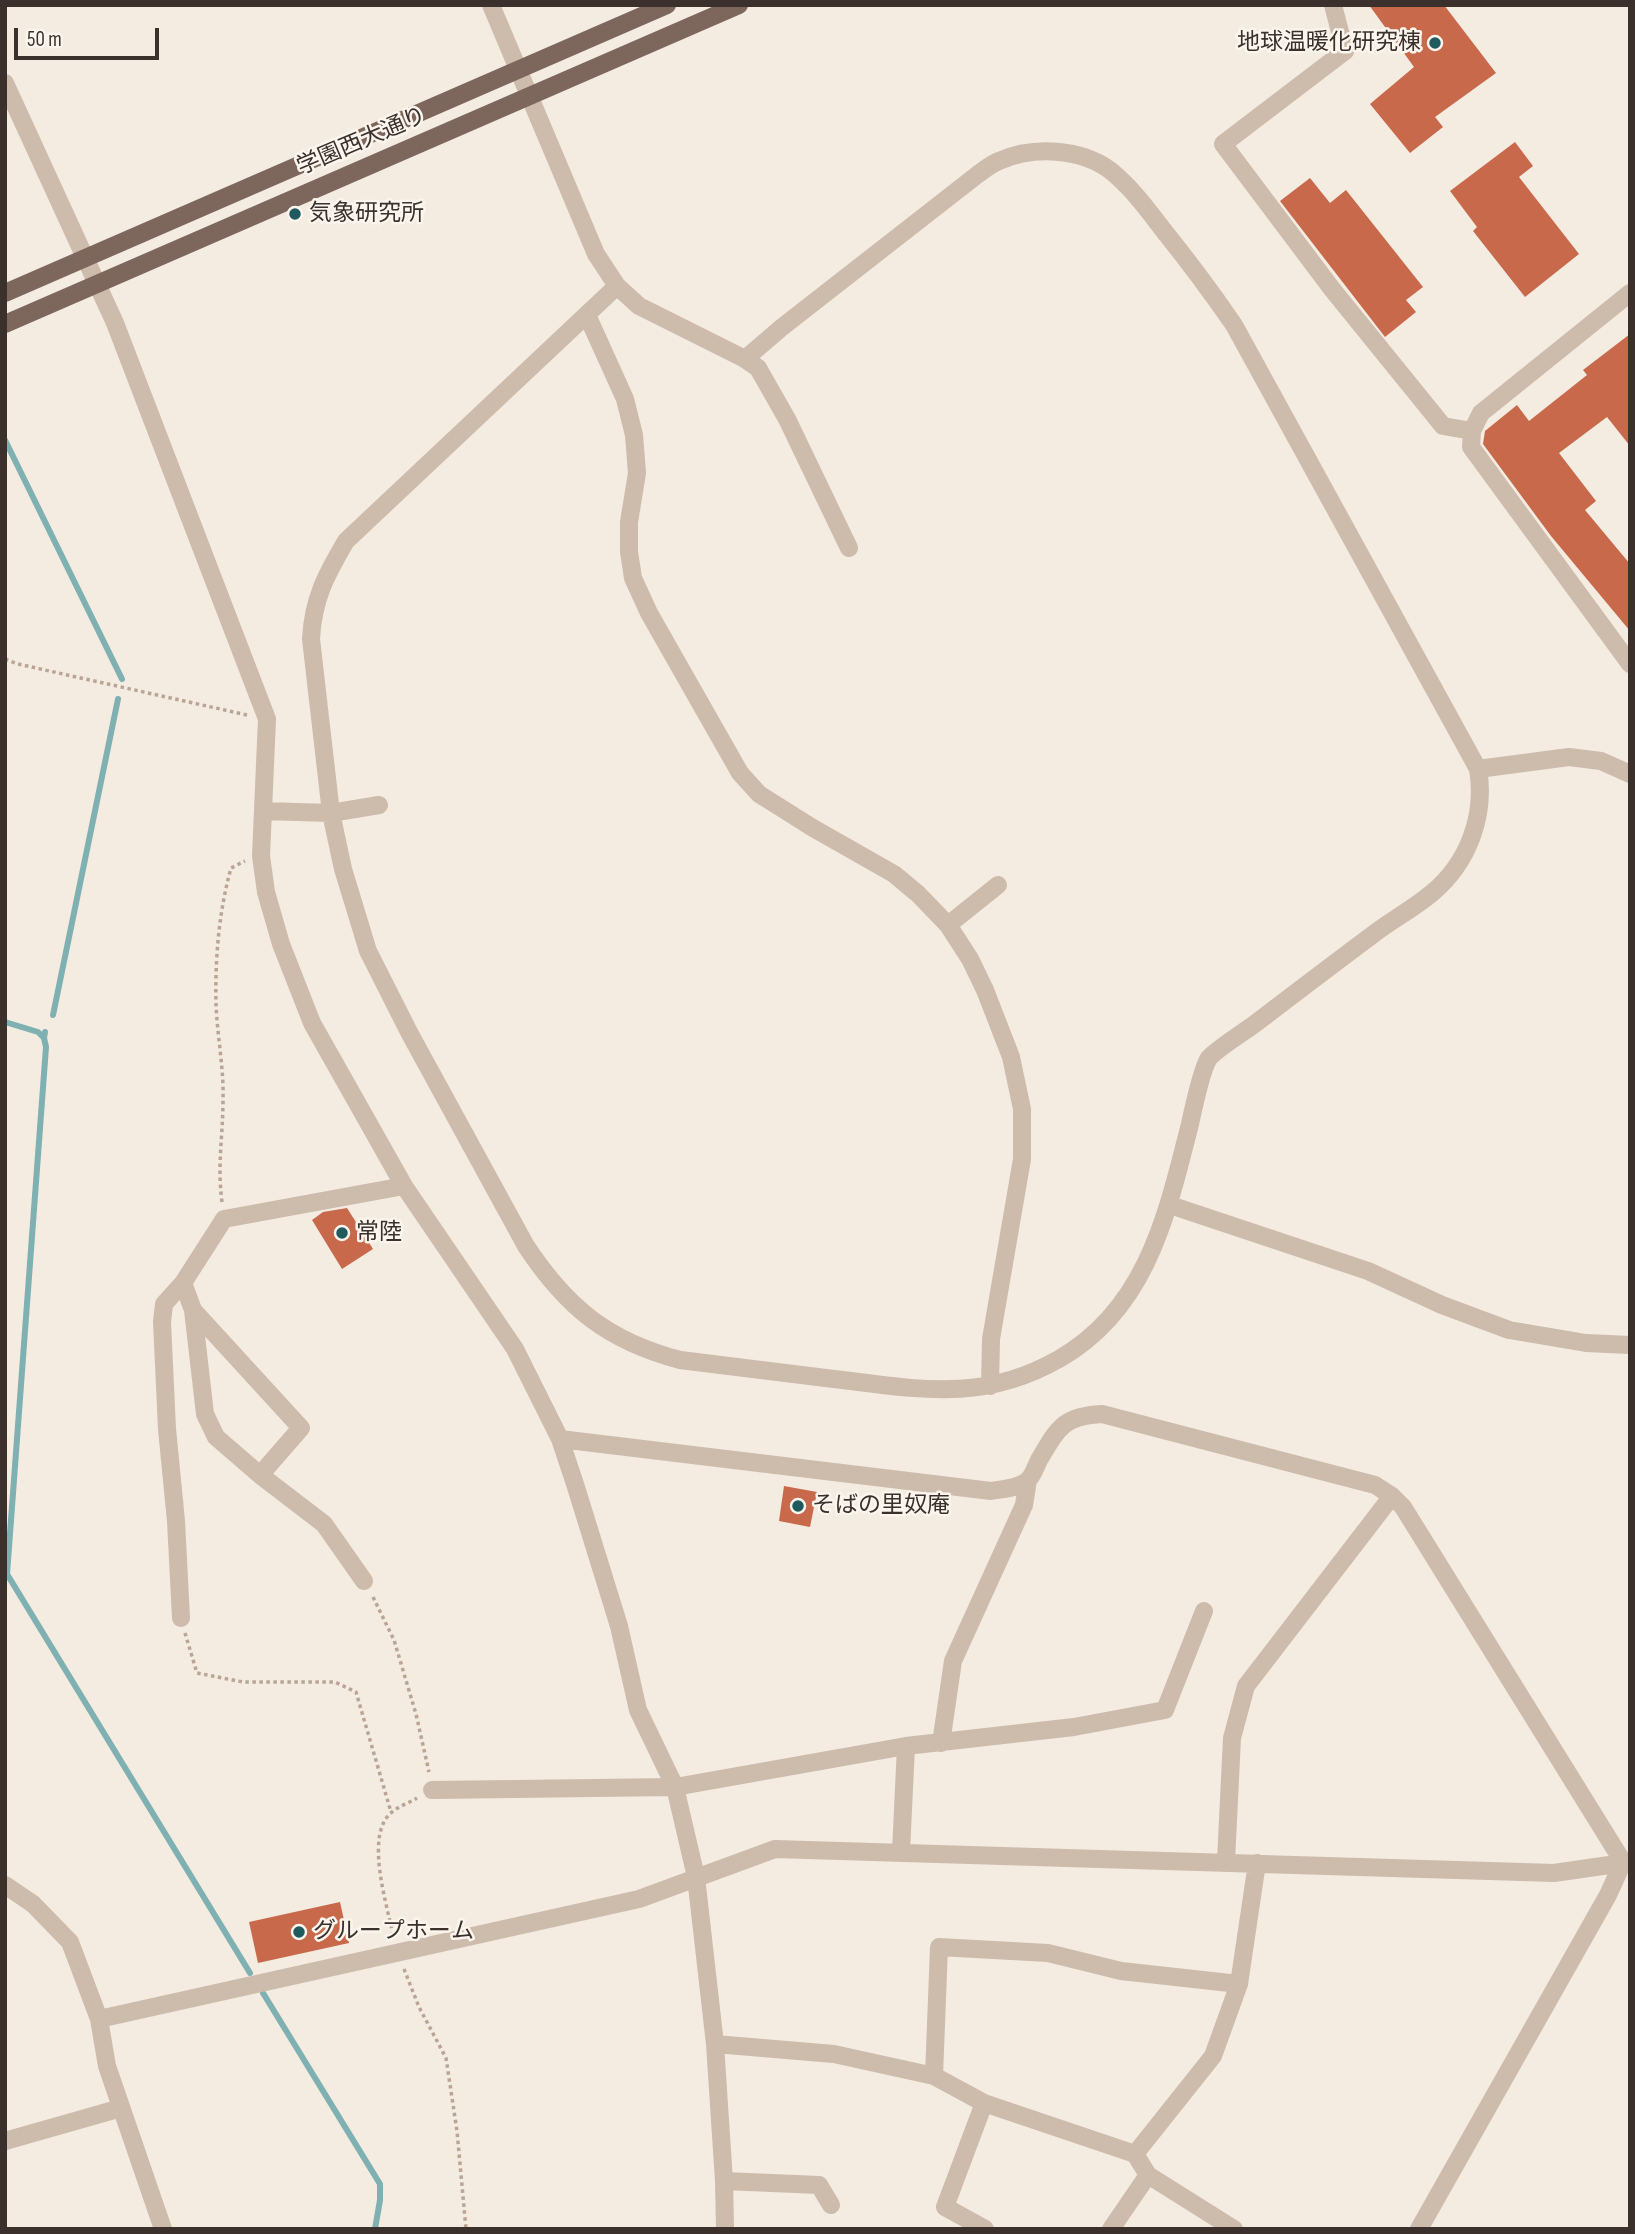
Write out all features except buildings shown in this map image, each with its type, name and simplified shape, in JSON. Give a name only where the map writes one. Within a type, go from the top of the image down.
[{"type":"main road","name":"学園西大通り","points":[[5,293],[667,5]]},
{"type":"main road","name":"学園西大通り","points":[[5,324],[739,5]]},
{"type":"street","points":[[491,5],[596,254],[617,286],[639,306],[758,368],[787,419],[849,548]]},
{"type":"street","points":[[1333,5],[1345,51],[1223,144],[1332,289],[1443,426],[1472,431]]},
{"type":"street","points":[[5,83],[98,283],[267,719],[261,856],[266,892],[281,944],[312,1023],[404,1186],[515,1349],[560,1439],[620,1626],[638,1710],[675,1787],[696,1877],[715,2043],[725,2229]]},
{"type":"street","points":[[617,286],[346,541],[323,581],[312,613],[311,639],[331,813],[357,920],[382,980],[526,1247],[543,1273],[591,1321],[648,1352],[680,1360],[933,1391],[990,1386],[1023,1376],[1060,1358],[1091,1336],[1115,1311],[1152,1255],[1170,1205],[1209,1059],[1381,928],[1432,893],[1448,878],[1475,834],[1480,782],[1478,769],[1234,325],[1199,274],[1130,188],[1108,169],[1082,156],[1050,151],[1018,154],[998,161],[781,328],[745,359]]},
{"type":"street","points":[[1630,293],[1481,413],[1472,431],[1471,447],[1630,664]]},
{"type":"street","points":[[587,315],[625,399],[634,435],[637,473],[629,522],[629,552],[633,578],[649,613],[740,773],[759,794],[894,874],[948,925],[970,959],[985,990],[1011,1057],[1022,1109],[1022,1159],[991,1339],[990,1386]]},
{"type":"street","points":[[1478,769],[1570,757],[1601,761],[1630,774]]},
{"type":"street","points":[[263,811],[331,813],[379,805]]},
{"type":"street","points":[[948,925],[998,885]]},
{"type":"street","points":[[181,1618],[176,1521],[167,1429],[162,1322],[164,1304],[183,1283],[224,1219],[404,1186]]},
{"type":"street","points":[[1170,1205],[1368,1271],[1442,1306],[1509,1330],[1586,1343],[1630,1345]]},
{"type":"street","points":[[183,1283],[193,1310],[205,1414],[216,1437],[324,1524],[364,1581]]},
{"type":"street","points":[[193,1310],[301,1427],[260,1475]]},
{"type":"street","points":[[941,1743],[953,1661],[1024,1505],[1028,1480],[1048,1445],[1065,1423],[1083,1415],[1102,1414],[1375,1485],[1392,1496],[1403,1507],[1626,1862]]},
{"type":"street","points":[[560,1439],[991,1491],[1012,1488],[1028,1480]]},
{"type":"street","points":[[1226,1861],[1233,1738],[1246,1686],[1392,1496]]},
{"type":"street","points":[[432,1790],[675,1787],[906,1746],[1074,1727],[1165,1710],[1204,1611]]},
{"type":"street","points":[[901,1852],[906,1746]]},
{"type":"street","points":[[99,2019],[639,1899],[775,1849],[1554,1873],[1626,1862]]},
{"type":"street","points":[[1419,2229],[1626,1862]]},
{"type":"street","points":[[1135,2154],[1213,2056],[1239,1984],[1256,1863]]},
{"type":"street","points":[[5,1885],[33,1904],[70,1942],[99,2019],[107,2066],[163,2229]]},
{"type":"street","points":[[934,2076],[939,1947],[1048,1952],[1121,1971],[1239,1984]]},
{"type":"street","points":[[715,2043],[834,2054],[934,2076],[984,2103],[1135,2154],[1148,2175],[1234,2229]]},
{"type":"street","points":[[984,2103],[945,2207],[985,2229]]},
{"type":"street","points":[[5,2141],[121,2108]]},
{"type":"street","points":[[1111,2229],[1148,2175]]},
{"type":"street","points":[[724,2181],[819,2185],[831,2205]]},
{"type":"path","points":[[5,659],[267,719]]},
{"type":"path","points":[[224,1219],[218,1172],[223,1098],[216,1000],[218,938],[231,868],[239,862],[261,856]]},
{"type":"path","points":[[364,1581],[394,1640],[416,1714],[432,1790],[391,1812],[379,1828],[378,1853],[397,1952],[419,2007],[446,2058],[457,2131],[466,2229]]},
{"type":"path","points":[[181,1618],[197,1673],[243,1682],[335,1682],[356,1692],[391,1812]]},
{"type":"waterway","points":[[5,440],[122,679]]},
{"type":"waterway","points":[[53,1015],[118,699]]},
{"type":"waterway","points":[[5,1022],[38,1032],[44,1038]]},
{"type":"waterway","points":[[45,1032],[7,1574],[250,1973]]},
{"type":"waterway","points":[[263,1993],[380,2184],[375,2229]]},
{"type":"place","name":"地球温暖化研究棟","points":[[1435,43]]},
{"type":"place","name":"気象研究所","points":[[295,214]]},
{"type":"place","name":"常陸","points":[[342,1233]]},
{"type":"place","name":"そばの里奴庵","points":[[798,1506]]},
{"type":"place","name":"グループホーム","points":[[299,1932]]}]
